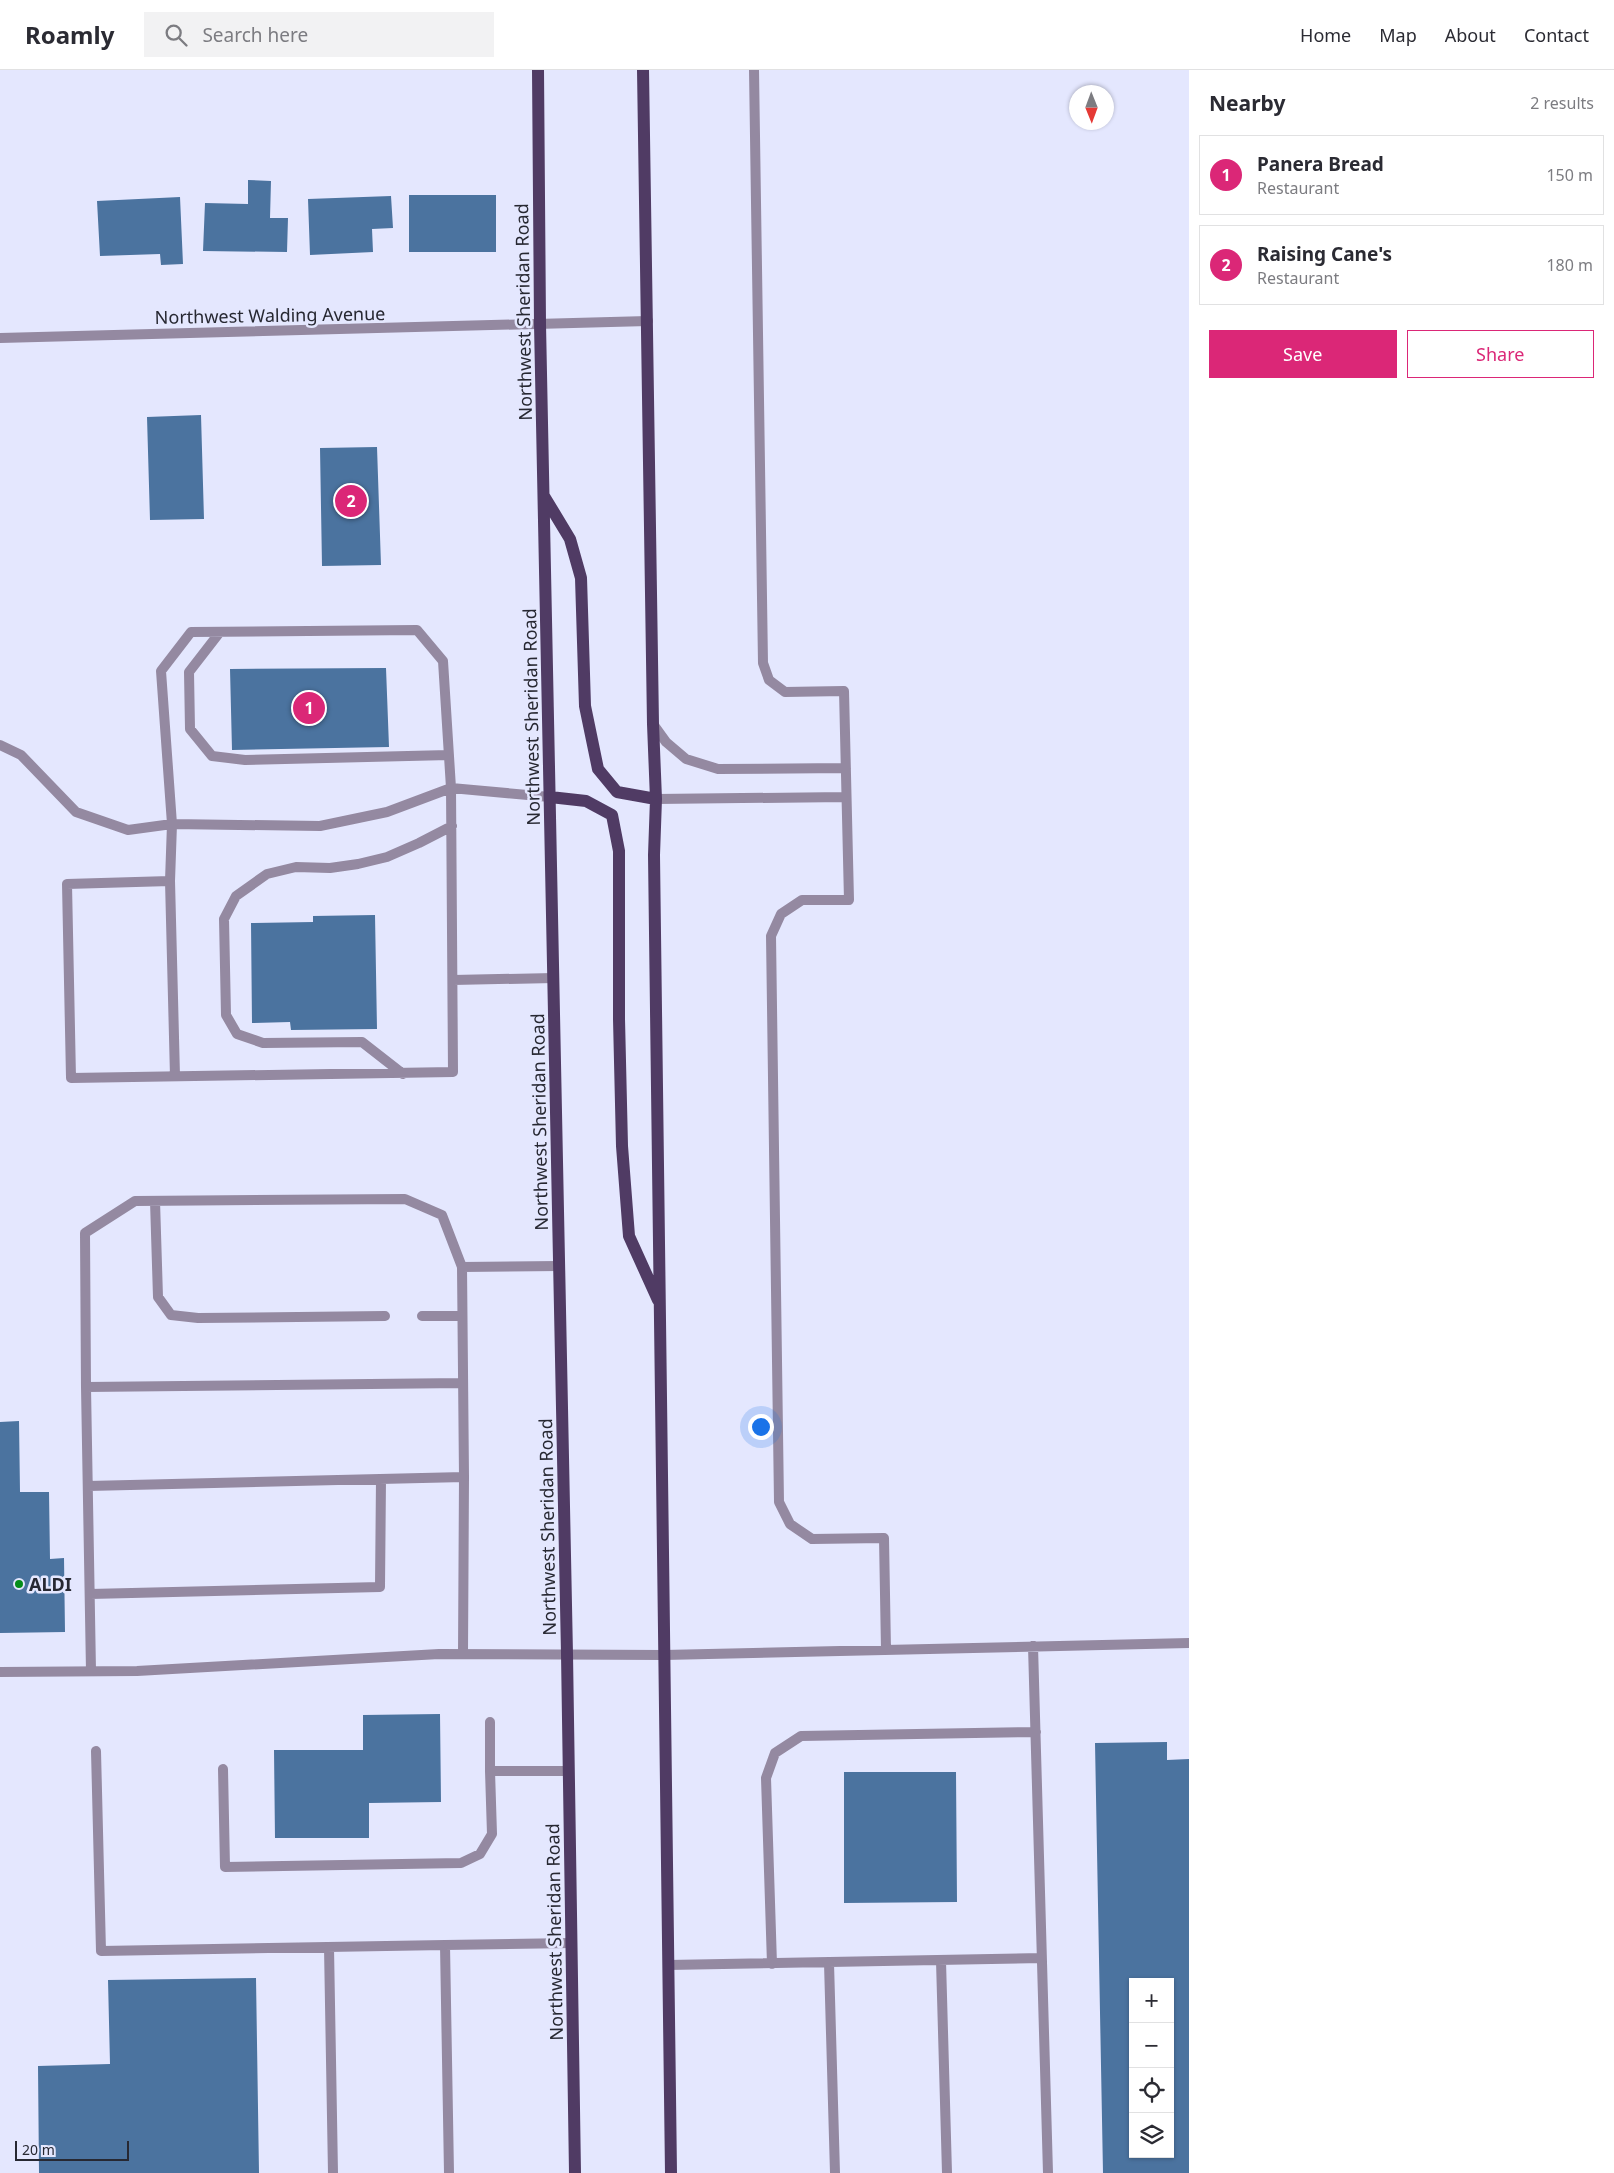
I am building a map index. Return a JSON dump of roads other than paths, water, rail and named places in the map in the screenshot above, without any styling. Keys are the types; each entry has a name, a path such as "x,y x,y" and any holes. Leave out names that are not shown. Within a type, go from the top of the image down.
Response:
{"main road":[{"name":"Northwest Sheridan Road","path":"538,70 540,324 560,1266 575,2173"},
{"path":"643,70 653,724 656,799 654,855 671,2173"},
{"path":"544,496 570,539 581,578 585,706 598,769 617,792 656,799"},
{"path":"550,797 586,801 612,815 619,851 619,1019 622,1146 630,1236 660,1305"}],"street":[{"path":"754,70 763,663 769,680 784,692 844,691 849,900 802,900 780,914 771,936 779,1502 790,1524 812,1539 884,1538 886,1650"},
{"name":"Northwest Walding Avenue","path":"0,338 648,321"},
{"path":"170,880 67,884 71,1078 453,1072 452,826 443,661 417,630 191,632 160,671 172,824 170,880 175,1076"},
{"path":"220,632 189,672 190,728 212,756 245,760 449,755"},
{"path":"653,724 666,742 686,759 718,769 846,768"},
{"path":"0,745 22,755 76,812 128,830 172,824 320,826 386,812 451,788 550,797"},
{"path":"656,799 846,797"},
{"path":"403,1074 362,1042 263,1042 237,1034 226,1015 224,919 236,896 268,874 296,867 330,868 365,862 387,856 420,843 452,826"},
{"path":"453,980 554,978"},
{"path":"91,1671 85,1233 135,1202 155,1201 405,1199 442,1215 462,1267 463,1654"},
{"path":"155,1201 158,1297 171,1314 198,1318 385,1316"},
{"path":"462,1267 560,1266"},
{"path":"422,1316 462,1316"},
{"path":"86,1387 463,1383"},
{"path":"88,1486 464,1477"},
{"path":"90,1594 380,1587 381,1479"},
{"path":"0,1672 137,1671 463,1654 664,1655 1189,1643"},
{"path":"1033,1646 1048,2173"},
{"path":"222,1768 225,1867 461,1863 480,1854 492,1834 490,1722"},
{"path":"772,1964 766,1778 775,1753 801,1736 1036,1732"},
{"path":"96,1751 101,1951 572,1943"},
{"path":"490,1771 569,1771"},
{"path":"446,1945 450,2173"},
{"path":"329,1947 333,2173"},
{"path":"668,1966 1042,1958"},
{"path":"941,1961 947,2173"},
{"path":"829,1963 835,2173"}],"place":[{"name":"Raising Cane's","path":"351,501"},
{"name":"Panera Bread","path":"309,708"},
{"name":"ALDI","path":"19,1584"}]}
